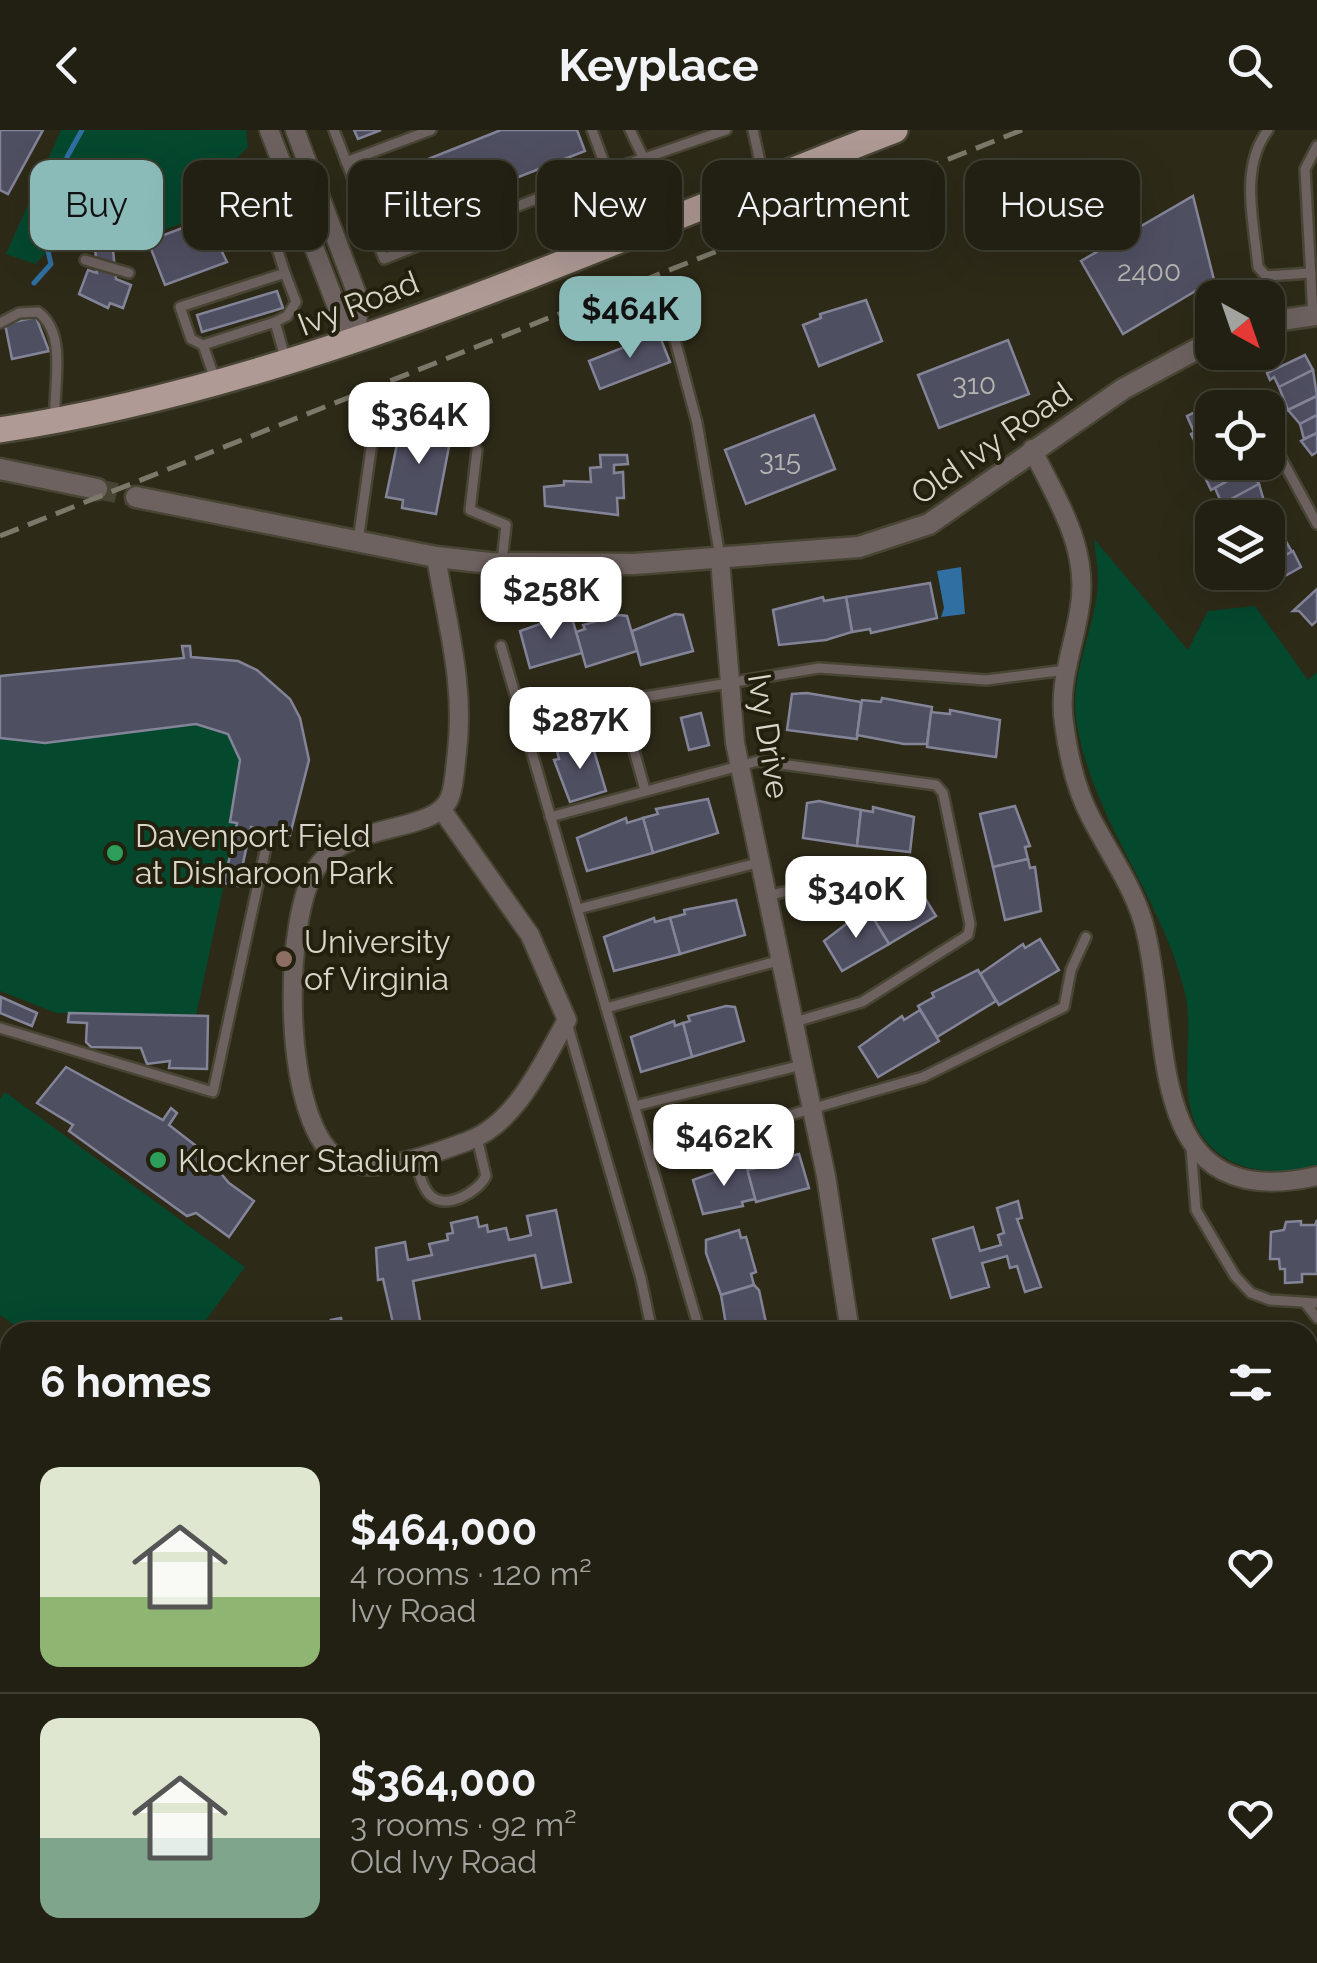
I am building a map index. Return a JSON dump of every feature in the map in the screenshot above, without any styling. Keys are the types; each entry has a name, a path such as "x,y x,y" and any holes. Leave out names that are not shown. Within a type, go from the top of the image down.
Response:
{"main road":[{"name":"Ivy Road","path":"816,160 895,130"},
{"name":"Ivy Road","path":"0,428 56,421 217,385 287,364 586,250"}],"street":[{"path":"269,130 280,160"},
{"path":"295,130 307,160"},
{"path":"328,213 358,297 357,338"},
{"path":"313,250 340,315 357,338"},
{"path":"1285,319 1315,315"},
{"name":"Old Ivy Road","path":"136,498 436,557 502,563 720,560 814,554 898,537 950,512 1032,449 1123,389 1195,351"},
{"path":"1032,449 1070,526 1082,562 1079,613 1066,670 1064,722 1078,784 1144,922 1168,1093 1178,1123 1191,1144 1213,1165 1238,1176 1288,1182 1317,1176"},
{"path":"0,469 97,489"},
{"path":"436,557 461,690 452,794 442,810 421,822 351,838 335,848 310,876 295,936 292,1007 316,1138 327,1152 354,1165 414,1156 477,1138 506,1116 566,1020 530,935 442,810"},
{"name":"Ivy Drive","path":"720,560 728,680 740,764 826,1176 848,1322"}],"lane":[{"path":"334,130 384,259 537,199"},
{"path":"346,162 431,130"},
{"path":"592,130 603,160"},
{"path":"630,130 644,159"},
{"path":"641,160 726,130"},
{"path":"753,130 760,160"},
{"path":"1268,130 1250,171 1258,266 1266,276 1311,273"},
{"path":"1315,315 1306,168 1317,146"},
{"path":"278,250 296,302 287,316 203,345 190,339 180,307 285,273"},
{"path":"85,260 129,273"},
{"path":"0,323 19,313 38,312 46,317 57,345 56,421"},
{"path":"275,322 287,364"},
{"path":"670,325 698,423 720,560"},
{"path":"203,345 217,385"},
{"path":"358,542 374,434"},
{"path":"476,450 470,510 506,524 502,563"},
{"path":"1285,468 1317,524"},
{"path":"1304,505 1317,501"},
{"path":"501,646 697,1322"},
{"path":"645,790 625,718 632,698 819,668 986,680 1066,670"},
{"path":"550,817 758,761 877,774 936,785 943,793 970,924 968,935 862,1002 794,1022"},
{"path":"0,1028 212,1092 269,833"},
{"path":"578,909 761,862"},
{"path":"768,896 857,874"},
{"path":"650,1154 923,1078 1064,1007 1071,970 1086,937"},
{"path":"606,1008 781,960"},
{"path":"566,1020 650,1322"},
{"path":"635,1106 802,1064"},
{"path":"414,1156 432,1197 440,1201 467,1196 486,1176 477,1138"},
{"path":"1191,1144 1196,1210 1235,1276 1251,1293 1270,1300 1312,1304 1317,1318"}],"green space":[{"path":"61,130 246,130 248,147 235,160 183,160 183,223 163,230 163,160 48,160"},
{"path":"30,200 30,250 49,250 35,264 6,254"},
{"path":"1094,539 1188,650 1208,611 1255,606 1308,680 1317,672 1317,1167 1272,1171 1242,1166 1216,1151 1195,1123 1188,1087 1185,993 1160,923 1096,790 1076,719 1076,685 1098,584"},
{"name":"Davenport Field at Disharoon Park","path":"196,724 228,734 240,760 230,821 237,823 196,1016 56,1013 0,991 0,738"},
{"name":"Klockner Stadium","path":"5,1092 245,1267 204,1322 10,1322 0,1315 0,1099"}],"water":[{"path":"961,567 965,614 941,617 944,608 937,571"}],"building":[{"path":"0,130 43,130 8,194 0,190"},
{"path":"354,130 381,130 358,139"},
{"path":"501,130 577,130 585,151 562,160 537,160 537,170 517,178 517,160 426,160"},
{"path":"1193,196 1214,280 1195,280 1195,291 1123,334 1081,261 1100,250 1140,250 1140,227"},
{"path":"183,228 183,250 221,250 227,262 165,285 151,250 163,250 163,235"},
{"path":"95,250 113,250 116,279 131,285 123,308 110,303 108,308 79,294 88,270 97,273"},
{"path":"277,291 283,308 202,332 197,315"},
{"path":"866,300 882,341 819,366 803,325 821,318 820,314"},
{"path":"36,317 49,351 12,359 5,324"},
{"path":"656,327 670,362 600,389 589,361 650,337 648,331"},
{"path":"1008,340 1029,394 939,428 918,375"},
{"path":"1305,355 1313,370 1279,387 1267,373 1285,370 1285,364"},
{"path":"1313,370 1317,396 1288,410 1285,390 1279,387"},
{"path":"1317,396 1317,415 1300,424 1288,410"},
{"path":"1195,412 1194,432 1187,416"},
{"path":"814,415 835,469 746,504 725,450"},
{"path":"1317,415 1317,433 1304,439 1300,424"},
{"path":"402,420 436,424 434,434 451,436 436,514 402,508 403,500 386,497"},
{"path":"1317,433 1317,452 1312,455 1301,441"},
{"path":"600,455 627,455 628,464 614,465 614,473 623,472 624,498 617,498 618,515 545,506 544,487 564,485 564,481 591,482 590,468 601,467"},
{"path":"1206,480 1229,480 1211,490"},
{"path":"1229,480 1256,480 1259,484 1229,500 1220,500 1215,488"},
{"path":"1259,484 1264,500 1229,500"},
{"path":"1293,551 1301,567 1285,576 1285,555"},
{"path":"930,583 937,618 871,633 870,629 852,632 846,597"},
{"path":"1317,589 1317,621 1312,625 1299,611 1293,611"},
{"path":"823,597 824,601 846,597 852,632 826,640 779,645 773,610"},
{"path":"675,614 683,615 693,651 641,665 632,631"},
{"path":"563,616 564,620 572,618 582,653 530,668 520,631"},
{"path":"627,616 637,651 586,667 576,632 585,629 583,625"},
{"name":"Davenport Field at Disharoon Park","path":"182,646 190,646 191,657 238,661 257,670 290,699 300,718 309,760 290,835 251,827 238,886 224,883 237,823 230,822 240,760 228,734 196,724 45,743 0,738 0,676 184,658"},
{"path":"577,689 591,741 557,751 554,743 550,744 540,708 544,706 542,699"},
{"path":"792,694 861,702 857,739 787,730"},
{"path":"882,698 932,707 927,744 857,735 862,700 881,702"},
{"path":"950,710 1000,720 996,757 927,747 931,712 950,714"},
{"path":"701,713 709,745 689,750 681,718"},
{"path":"591,741 606,791 570,802 554,760 559,759 557,751"},
{"path":"708,799 718,833 653,853 643,818 658,814 656,809"},
{"path":"819,801 861,810 857,846 803,838 807,803"},
{"path":"1015,806 1030,846 1025,847 1028,859 993,867 980,814"},
{"path":"873,807 914,817 910,852 857,846 861,810 873,812"},
{"path":"626,818 627,823 643,818 653,853 587,871 577,838"},
{"path":"1028,859 1030,868 1035,867 1041,911 1005,920 993,867"},
{"path":"917,885 936,916 889,944 870,913 906,886 908,890"},
{"path":"736,900 745,935 680,954 670,918 685,914 684,910"},
{"path":"870,913 889,944 842,971 824,941 858,915 860,919"},
{"path":"654,918 655,922 670,918 680,954 614,971 604,937"},
{"path":"1040,939 1059,970 999,1005 980,974 1023,944 1025,948"},
{"path":"978,970 996,1001 937,1037 918,1006 934,997 932,993"},
{"path":"1,997 37,1013 32,1026 0,1013"},
{"path":"735,1007 744,1041 692,1057 683,1023 690,1021 688,1016"},
{"path":"920,1010 939,1041 878,1077 859,1047 902,1016 904,1020"},
{"path":"69,1013 208,1016 207,1069 169,1068 170,1061 147,1064 141,1048 91,1047 86,1042 87,1023 68,1022"},
{"path":"674,1021 675,1026 683,1023 692,1057 641,1072 631,1037"},
{"name":"Klockner Stadium","path":"66,1067 163,1120 171,1108 177,1113 169,1125 200,1149 229,1183 254,1201 229,1237 196,1213 187,1216 69,1131 73,1125 37,1103"},
{"path":"799,1154 809,1188 756,1202 747,1170 756,1168 754,1163"},
{"path":"737,1164 738,1168 746,1165 755,1199 742,1202 743,1206 703,1214 693,1180"},
{"path":"1018,1201 1022,1218 1017,1219 1041,1287 1025,1292 1017,1266 1010,1268 1007,1256 982,1263 989,1287 951,1298 933,1239 973,1227 980,1251 1001,1245 998,1235 1004,1233 997,1208"},
{"path":"556,1210 571,1282 542,1288 535,1255 413,1281 420,1322 393,1322 383,1279 378,1280 376,1248 405,1242 408,1260 432,1255 429,1244 448,1240 447,1234 453,1233 451,1223 477,1217 479,1227 487,1225 488,1232 506,1228 509,1240 519,1238 531,1235 527,1216"},
{"path":"1317,1220 1317,1274 1302,1274 1302,1282 1285,1283 1285,1269 1280,1269 1279,1259 1270,1259 1271,1232 1284,1230 1286,1222 1315,1225"},
{"path":"739,1230 741,1238 746,1237 756,1272 751,1274 754,1285 721,1295 706,1253 706,1240"},
{"path":"754,1285 759,1290 766,1322 726,1322 721,1295"}],"waterway":[{"path":"34,283 51,264 44,234 50,199 66,176 67,157 82,130"}],"tunnel":[{"path":"97,489 136,497"}],"railway":[{"path":"0,536 1022,130"}],"place":[{"name":"Davenport Field at Disharoon Park","path":"115,853"},
{"name":"University of Virginia","path":"284,959"},
{"name":"Klockner Stadium","path":"158,1160"}]}
